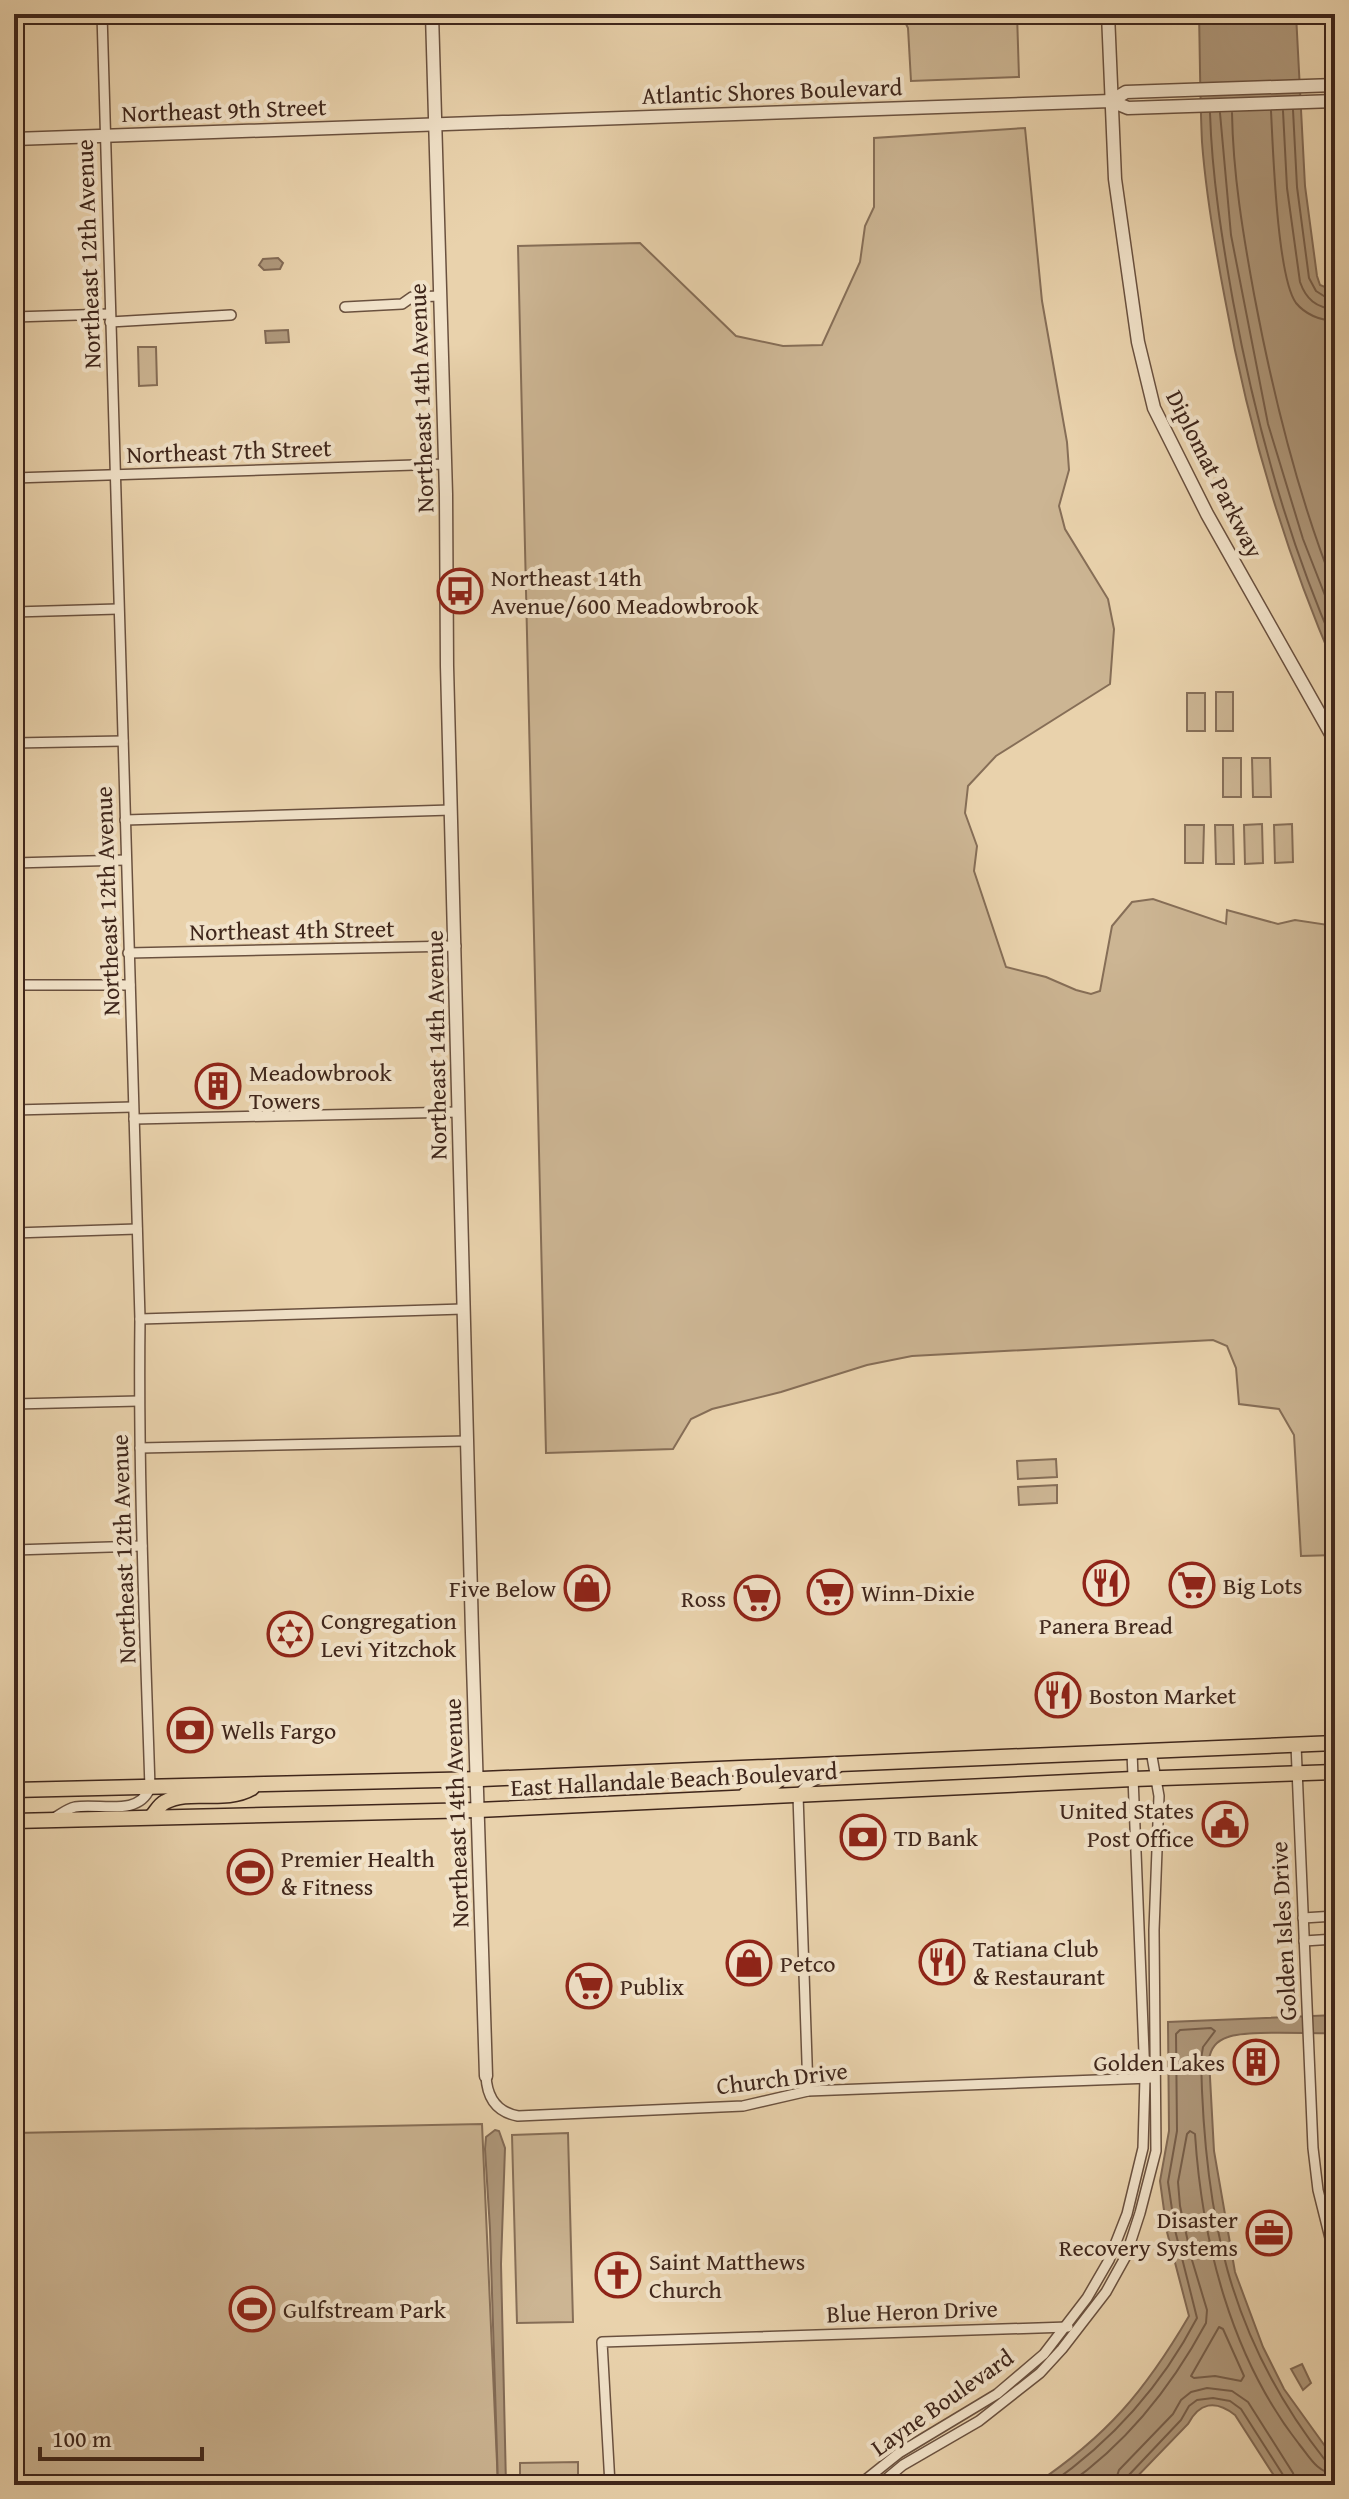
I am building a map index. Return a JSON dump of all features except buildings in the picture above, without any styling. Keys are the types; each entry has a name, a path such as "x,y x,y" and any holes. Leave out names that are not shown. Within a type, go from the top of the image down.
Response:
{"main road":[{"name":"East Hallandale Beach Boulevard","path":"14,1790 477,1780 1335,1743"},
{"path":"734,1799 773,1784 796,1767"},
{"name":"East Hallandale Beach Boulevard","path":"14,1821 478,1810 1335,1772"},
{"path":"152,1816 170,1800 235,1796 255,1785"}],"street":[{"name":"Northeast 12th Avenue","path":"102,14 140,1319 142,1546 150,1788"},
{"name":"Northeast 14th Avenue","path":"432,14 463,1309 486,2076"},
{"name":"Diplomat Parkway","path":"1108,14 1115,179 1122,239 1138,342 1154,408 1207,514 1335,741"},
{"name":"Atlantic Shores Boulevard","path":"1111,101 1126,92 1335,85"},
{"name":"Atlantic Shores Boulevard","path":"435,125 1111,101 1128,108 1335,101"},
{"name":"Northeast 9th Street","path":"14,139 435,125"},
{"path":"345,307 402,304 412,297 440,296"},
{"path":"14,317 231,315"},
{"name":"Northeast 7th Street","path":"14,478 445,464"},
{"path":"14,612 118,609"},
{"path":"14,743 123,741"},
{"path":"125,820 451,810"},
{"path":"14,863 126,860"},
{"name":"Northeast 4th Street","path":"128,953 456,946"},
{"path":"14,985 130,985"},
{"path":"14,1110 133,1107"},
{"path":"134,1119 459,1112"},
{"path":"14,1233 137,1229"},
{"path":"140,1319 463,1309"},
{"path":"14,1404 139,1401"},
{"path":"140,1448 467,1441"},
{"path":"14,1550 142,1546"},
{"name":"Golden Isles Drive","path":"1296,1745 1314,2168 1335,2258"},
{"name":"Layne Boulevard","path":"859,2485 899,2453 997,2394 1044,2354 1109,2260 1137,2177 1150,2078 1159,1796 1151,1751"},
{"name":"Layne Boulevard","path":"879,2485 903,2465 979,2421 1040,2373 1106,2292 1126,2256 1156,2151 1132,1752"},
{"path":"808,2091 798,1795 819,1777 848,1764"},
{"path":"48,1820 78,1807 134,1805 144,1800 150,1788"},
{"path":"1303,1918 1335,1916"},
{"path":"1304,1941 1335,1939"},
{"name":"Church Drive","path":"486,2076 486,2087 495,2105 501,2111 518,2116 743,2106 808,2091 1150,2078"},
{"path":"1137,2177 1147,2181"},
{"name":"Blue Heron Drive","path":"610,2485 602,2342 1080,2327"}],"shaded area":[{"path":"753,14 1017,14 1019,77 911,81 908,28 902,16"},
{"path":"1025,128 1042,301 1067,442 1069,470 1059,506 1065,529 1108,599 1114,629 1110,684 996,756 968,786 965,813 977,846 974,871 1006,967 1046,977 1091,994 1100,991 1112,926 1132,902 1153,899 1226,924 1227,910 1278,924 1295,920 1335,926 1335,1555 1301,1556 1294,1435 1279,1409 1239,1404 1236,1368 1227,1346 1213,1340 912,1356 867,1365 781,1392 712,1409 691,1419 673,1449 546,1453 518,246 640,243 736,336 783,346 822,345 860,262 865,226 874,207 874,138"},
{"path":"138,347 156,347 157,385 139,386"},
{"path":"1216,692 1233,692 1233,731 1216,731"},
{"path":"1187,693 1205,693 1205,731 1187,731"},
{"path":"1223,758 1241,758 1241,797 1223,797"},
{"path":"1252,758 1270,758 1271,797 1253,797"},
{"path":"1262,824 1263,863 1245,864 1244,825"},
{"path":"1292,824 1293,862 1275,863 1274,825"},
{"path":"1185,825 1204,825 1203,863 1185,863"},
{"path":"1215,825 1233,825 1234,864 1216,864"},
{"path":"1056,1459 1057,1477 1018,1479 1017,1461"},
{"path":"1057,1485 1057,1503 1019,1505 1018,1487"},
{"name":"Gulfstream Park","path":"482,2124 498,2485 14,2485 14,2133"},
{"path":"568,2133 573,2322 517,2323 512,2135"},
{"path":"578,2462 578,2485 520,2485 520,2463"}],"water":[{"path":"1199,14 1296,14 1305,186 1317,276 1320,285 1335,291 1335,667 1283,532 1256,440 1234,347 1208,201 1202,142"},
{"path":"278,258 283,263 280,269 264,270 259,265 263,259"},
{"path":"288,330 289,342 266,343 265,331"},
{"path":"1335,2015 1335,2033 1237,2035 1217,2043 1209,2059 1214,2151 1235,2272 1263,2347 1284,2389 1335,2460 1335,2485 1280,2485 1235,2415 1214,2405 1197,2411 1129,2485 1034,2485 1104,2430 1140,2390 1189,2316 1167,2232 1160,2181 1169,2131 1168,2022"},
{"path":"495,2130 499,2131 505,2148 501,2264 506,2485 498,2485 485,2149 486,2137"},
{"path":"1302,2364 1311,2383 1303,2390 1291,2369"}],"place":[{"name":"Northeast 14th Avenue/600 Meadowbrook","path":"460,591"},
{"name":"Meadowbrook Towers","path":"218,1086"},
{"name":"Panera Bread","path":"1106,1583"},
{"name":"Big Lots","path":"1192,1585"},
{"name":"Five Below","path":"587,1588"},
{"name":"Winn-Dixie","path":"830,1592"},
{"name":"Ross","path":"757,1598"},
{"name":"Congregation Levi Yitzchok","path":"290,1634"},
{"name":"Boston Market","path":"1058,1695"},
{"name":"Wells Fargo","path":"190,1730"},
{"name":"United States Post Office","path":"1225,1824"},
{"name":"TD Bank","path":"863,1837"},
{"name":"Premier Health & Fitness","path":"250,1872"},
{"name":"Tatiana Club & Restaurant","path":"942,1962"},
{"name":"Petco","path":"749,1963"},
{"name":"Publix","path":"589,1986"},
{"name":"Golden Lakes","path":"1256,2062"},
{"name":"Disaster Recovery Systems","path":"1269,2233"},
{"name":"Saint Matthews Church","path":"618,2275"},
{"name":"Gulfstream Park","path":"252,2309"}]}
